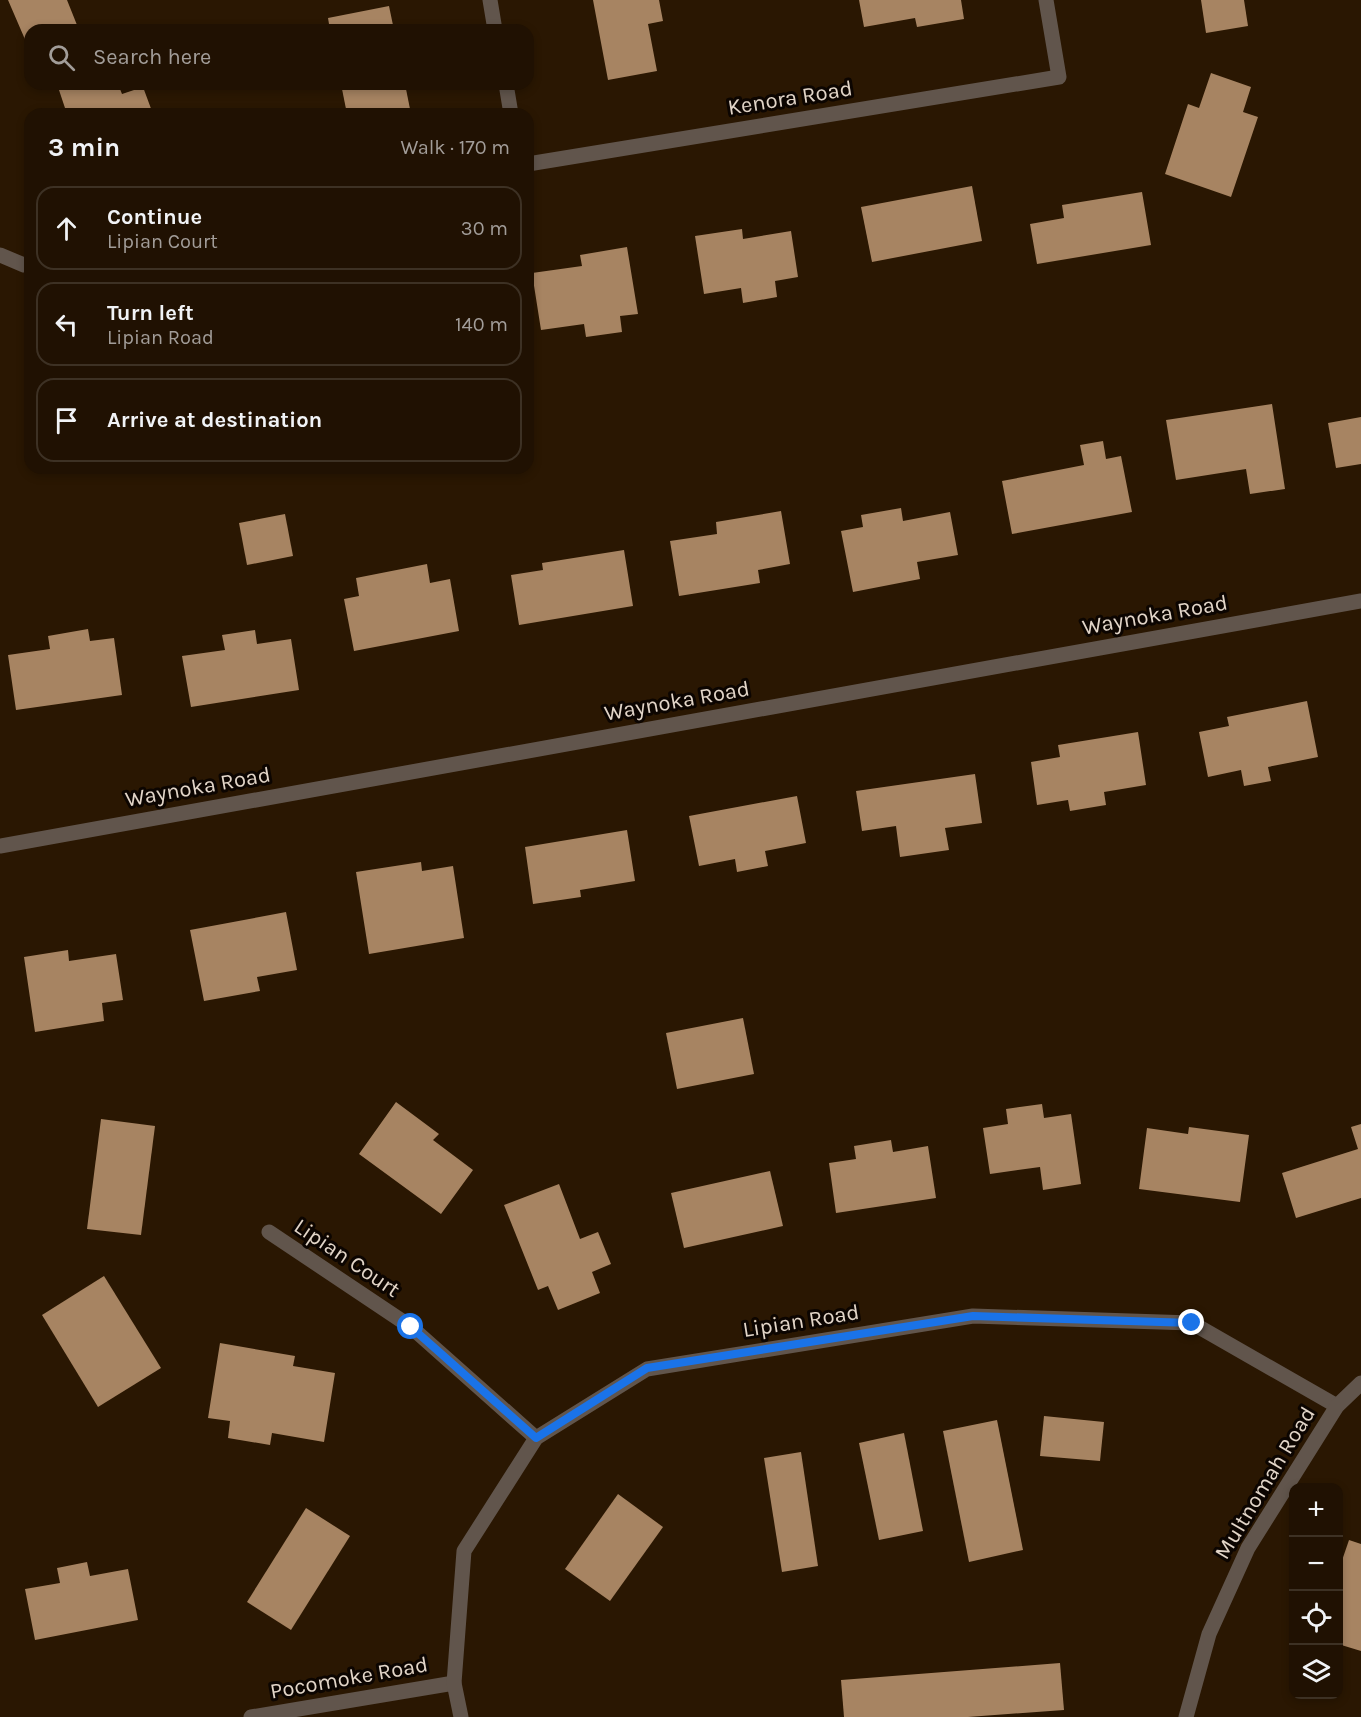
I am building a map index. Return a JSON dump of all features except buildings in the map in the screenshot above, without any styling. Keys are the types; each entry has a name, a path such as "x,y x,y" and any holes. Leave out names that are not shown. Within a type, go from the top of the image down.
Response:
{"street":[{"path":"490,0 494,24"},
{"name":"Kenora Road","path":"534,163 1059,77 1046,0"},
{"path":"507,90 510,108"},
{"path":"0,255 24,264"},
{"name":"Waynoka Road","path":"0,846 1361,601"},
{"name":"Lipian Court","path":"269,1232 411,1327 536,1438"},
{"name":"Lipian Road","path":"461,1717 454,1683 464,1551 536,1438 647,1368 973,1316 1192,1323 1337,1406"},
{"name":"Multnomah Road","path":"1186,1717 1209,1634 1248,1548 1337,1406 1361,1383"},
{"name":"Pocomoke Road","path":"251,1717 454,1683"}],"route":[{"path":"411,1327 536,1438 647,1368 973,1316 1192,1323"}]}
